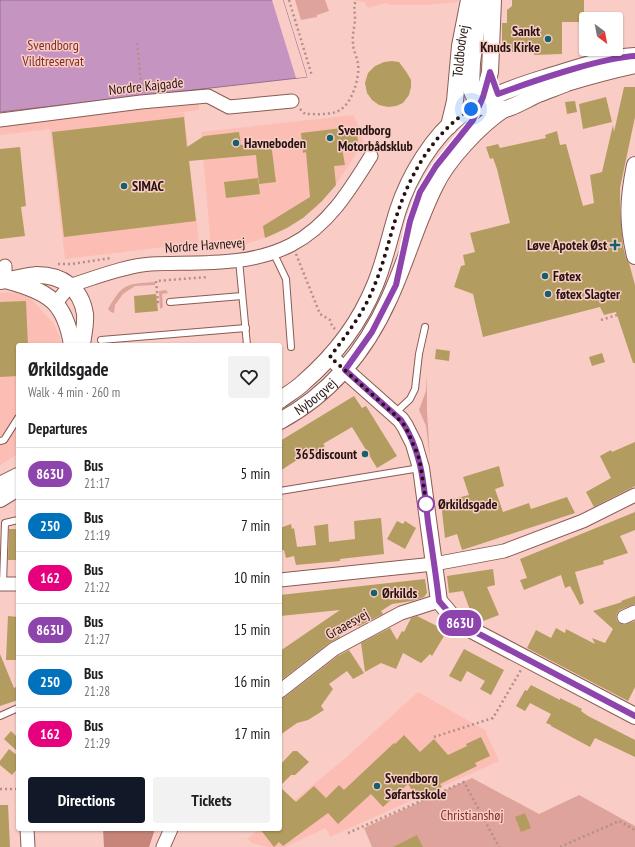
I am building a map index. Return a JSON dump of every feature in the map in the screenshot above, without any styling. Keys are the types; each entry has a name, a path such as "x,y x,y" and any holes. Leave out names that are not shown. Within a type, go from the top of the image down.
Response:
{"street":[{"name":"Toldbodvej","path":"450,126 455,101 460,46 469,0"},
{"name":"Toldbodvej","path":"480,0 471,84 472,91 480,104"},
{"name":"Toldbodvej","path":"480,104 490,72 493,0"},
{"path":"504,110 488,109 480,104 498,94 538,80 617,58 635,56"},
{"name":"Nyborgvej","path":"282,420 311,401 345,370 372,332 396,285 421,218 436,184 472,136 486,122 504,110 537,94 568,83 635,65"},
{"name":"Toldbodvej","path":"490,72 498,94"},
{"name":"Nordre Kajgade","path":"0,120 141,102 208,96 229,107 292,101"},
{"name":"Nyborgvej","path":"282,399 303,384 330,357 353,326 369,299 380,271 398,209 415,172 427,153 450,126 462,115 480,104"},
{"name":"Nyborgvej","path":"396,285 410,221 420,192 436,166 473,120 480,104"},
{"name":"Nordre Havnevej","path":"56,303 71,286 112,272 149,264 207,263 239,260 273,252 291,245 314,230 328,218 339,205 371,156"},
{"path":"635,165 629,197 629,218 635,256"},
{"path":"3,276 44,276 62,279 71,286 81,300 85,314 82,343"},
{"path":"3,276 42,293 56,303 66,320 72,343"},
{"path":"330,357 401,420 409,434 418,455 421,468 439,601 462,625 635,716"},
{"path":"0,484 16,477"},
{"path":"0,499 16,489"},
{"path":"282,580 434,564 504,551 583,521 634,499"},
{"path":"2,584 16,584"},
{"name":"Graaesvej","path":"282,689 334,649 401,613 439,601"},
{"path":"26,831 28,847"},
{"path":"163,847 170,831"}],"lane":[{"path":"273,252 286,279 291,347"},
{"path":"239,260 248,343"},
{"path":"170,302 242,296"},
{"path":"394,414 410,399 415,389 426,327"},
{"path":"101,340 246,328"},
{"path":"0,441 4,440 16,421"},
{"path":"282,491 421,468"},
{"path":"2,584 5,523 16,520"},
{"path":"0,716 16,709"}],"path":[{"path":"290,0 312,76"},
{"path":"292,101 304,114 337,112 347,103 356,86 358,73 358,63 353,43 355,18 354,5 356,0"},
{"path":"137,43 143,95"},
{"path":"52,264 71,264 100,259"},
{"path":"301,263 320,314 330,320"},
{"path":"157,302 156,281 208,277"},
{"path":"601,320 617,315"},
{"path":"434,737 493,718 528,659"},
{"path":"348,834 464,782 499,847"},
{"path":"0,790 16,789"},
{"path":"560,847 619,821 635,830"}],"shaded area":[{"name":"Svendborg Vildtreservat","path":"0,0 283,0 307,77 0,112"},
{"path":"350,0 458,0 458,2 429,5 391,5 386,3 368,8 364,2"},
{"name":"SIMAC","path":"199,89 199,110 148,117 184,113 199,243 65,259 50,129 0,135 0,112"},
{"path":"354,115 364,142 337,183 316,208 287,228 271,236 242,245 211,248 201,132"},
{"path":"24,291 53,323 60,337 61,343 16,343 16,455 0,465 0,293"},
{"name":"Svendborg Søfartsskole","path":"418,692 485,730 499,761 330,837 326,828 285,847 268,847 252,843 247,839 257,831 282,831 282,810 342,761"},
{"path":"103,831 154,831 149,847 104,847"}],"green space":[{"path":"295,0 325,0 329,11 317,15 317,17 301,20"},
{"path":"155,282 155,285 135,286 123,294 115,305 114,313 108,309 113,300 126,286 138,283"},
{"path":"166,290 168,293 162,294 163,307 160,309 159,291"},
{"path":"427,375 427,411 430,459 426,426 419,410 426,391"},
{"name":"Christianshøj","path":"472,778 539,814 579,795 635,826 635,847 372,847 364,828"}],"pier":[{"path":"272,0 283,0 307,77 296,78"}],"building":[{"path":"512,0 584,0 584,12 579,12 579,22 562,22 562,54 534,55 534,52 502,52 502,23 507,23 507,10 512,6"},
{"path":"384,62 399,62 411,80 411,87 409,95 403,103 388,107 379,105 372,100 367,93 365,83 368,73 375,66"},
{"name":"Føtex","path":"624,87 635,87 635,117 620,188 620,210 623,246 635,285 635,363 633,363 616,312 604,315 600,307 483,337 473,294 454,287 461,266 465,265 463,255 475,252 470,233 510,223 497,169 493,158 490,159 486,147 498,144 500,148 546,138 545,135 557,131 560,145 566,144 583,206 594,203 590,175 602,172 613,125 614,132"},
{"path":"606,97 612,122 583,129 579,104"},
{"path":"575,101 577,112 567,114 565,102"},
{"name":"SIMAC","path":"184,117 187,147 204,136 239,132 241,145 271,143 276,182 259,184 256,155 189,161 196,221 64,237 52,132"},
{"path":"350,127 351,133 357,132 358,142 354,143 354,147 342,148 345,165 334,166 336,185 322,201 303,218 287,228 265,238 263,226 310,197 306,152 303,153 301,133"},
{"path":"20,147 26,206 21,207 25,236 0,239 0,149"},
{"path":"258,178 260,194 226,198 224,182"},
{"path":"156,294 158,311 135,313 134,296"},
{"path":"26,301 28,343 16,343 16,376 0,377 0,302"},
{"path":"436,349 450,351 449,361 435,359"},
{"path":"602,353 605,362 592,366 589,357"},
{"path":"354,396 362,408 366,406 397,456 377,468 352,427 323,444 325,446 302,460 300,458 282,470 282,440"},
{"path":"635,442 635,486 594,507 586,492 611,478 600,456 611,450 612,452"},
{"path":"499,466 504,486 495,489 503,512 529,503 531,509 567,497 575,513 462,550 457,534 445,538 441,502 469,495 463,477"},
{"path":"635,512 635,530 620,536 628,553 603,561 604,564 575,572 584,603 580,605 570,586 565,588 561,575 524,590 520,580 527,578 520,559"},
{"path":"381,518 384,554 340,559 340,561 296,565 294,556 286,558 284,550 282,550 282,527 291,524 292,529 294,528 297,547 316,545 314,526 328,524 329,542 355,539 354,521"},
{"path":"397,521 403,524 405,521 416,528 405,549 387,539"},
{"path":"9,529 16,529 16,560 8,560"},
{"path":"493,569 495,585 487,587 499,615 478,623 474,621 463,591 449,593 447,576"},
{"path":"425,579 427,593 424,597 412,601 392,604 381,611 383,614 359,626 334,628 340,637 329,643 282,679 282,650 340,610 282,616 282,595"},
{"path":"635,596 635,604 620,610 616,617 617,621 623,625 635,621 635,687 628,701 527,648 536,630 551,638 556,628 565,633 566,629 595,644 592,638 605,643 613,629 593,611 622,602 621,601"},
{"path":"8,616 16,617 16,660 6,660"},
{"path":"417,616 447,631 432,656 430,654 421,663 403,653 396,669 381,663 365,672 361,643 390,628 397,640 402,631 404,632 411,618"},
{"path":"464,649 504,670 491,695 480,689 485,681 467,671 461,682 449,676"},
{"path":"349,650 364,673 353,679 347,671 329,684 333,689 321,706 324,710 308,720 297,723 282,734 282,698 338,656"},
{"path":"0,654 14,688 16,687 16,701 0,706"},
{"path":"531,685 560,700 560,698 582,709 581,711 588,716 635,740 635,757 595,738 590,747 546,723 551,714 530,703 525,711 516,706 525,690 527,691"},
{"path":"11,731 16,736 16,750 4,739"},
{"path":"404,735 420,752 434,739 448,755 481,737 490,756 475,763 477,766 440,784 442,787 429,793 428,790 420,795 415,795 408,784 383,807 371,794 338,824 328,813 283,846 279,842 274,847 262,831 282,831 282,789 296,802 314,786 326,798 339,785 344,790 394,743 395,744"},
{"path":"9,749 16,754 16,770 12,775 0,765 0,761"},
{"path":"293,751 297,751 309,762 295,775 291,775 282,784 282,763"},
{"path":"0,805 8,805 10,847 0,847"},
{"path":"525,813 531,828 521,832 515,817"},
{"path":"417,835 423,847 393,847"}],"bus line":[{"name":"863U","path":"635,56 605,60 538,80 498,94 490,72 483,97 473,120 443,156 420,192 404,242 396,285 372,332 345,370 401,420 414,444 421,468 439,601 462,625 635,716"}],"place":[{"name":"Sankt Knuds Kirke","path":"548,39"},
{"name":"Svendborg Motorbådsklub","path":"330,138"},
{"name":"Havneboden","path":"236,143"},
{"name":"SIMAC","path":"124,186"},
{"name":"Løve Apotek Øst","path":"615,245"},
{"name":"Føtex","path":"545,276"},
{"name":"føtex Slagter","path":"548,294"},
{"name":"365discount","path":"365,454"},
{"name":"Ørkildsgade","path":"426,504"},
{"name":"Ørkilds","path":"374,593"},
{"name":"Svendborg Søfartsskole","path":"377,786"}],"route":[{"path":"426,504 427,509 418,455 405,426 401,420 330,357 353,326 369,299 382,264 398,209 415,172 438,139 456,119 471,109"}]}
